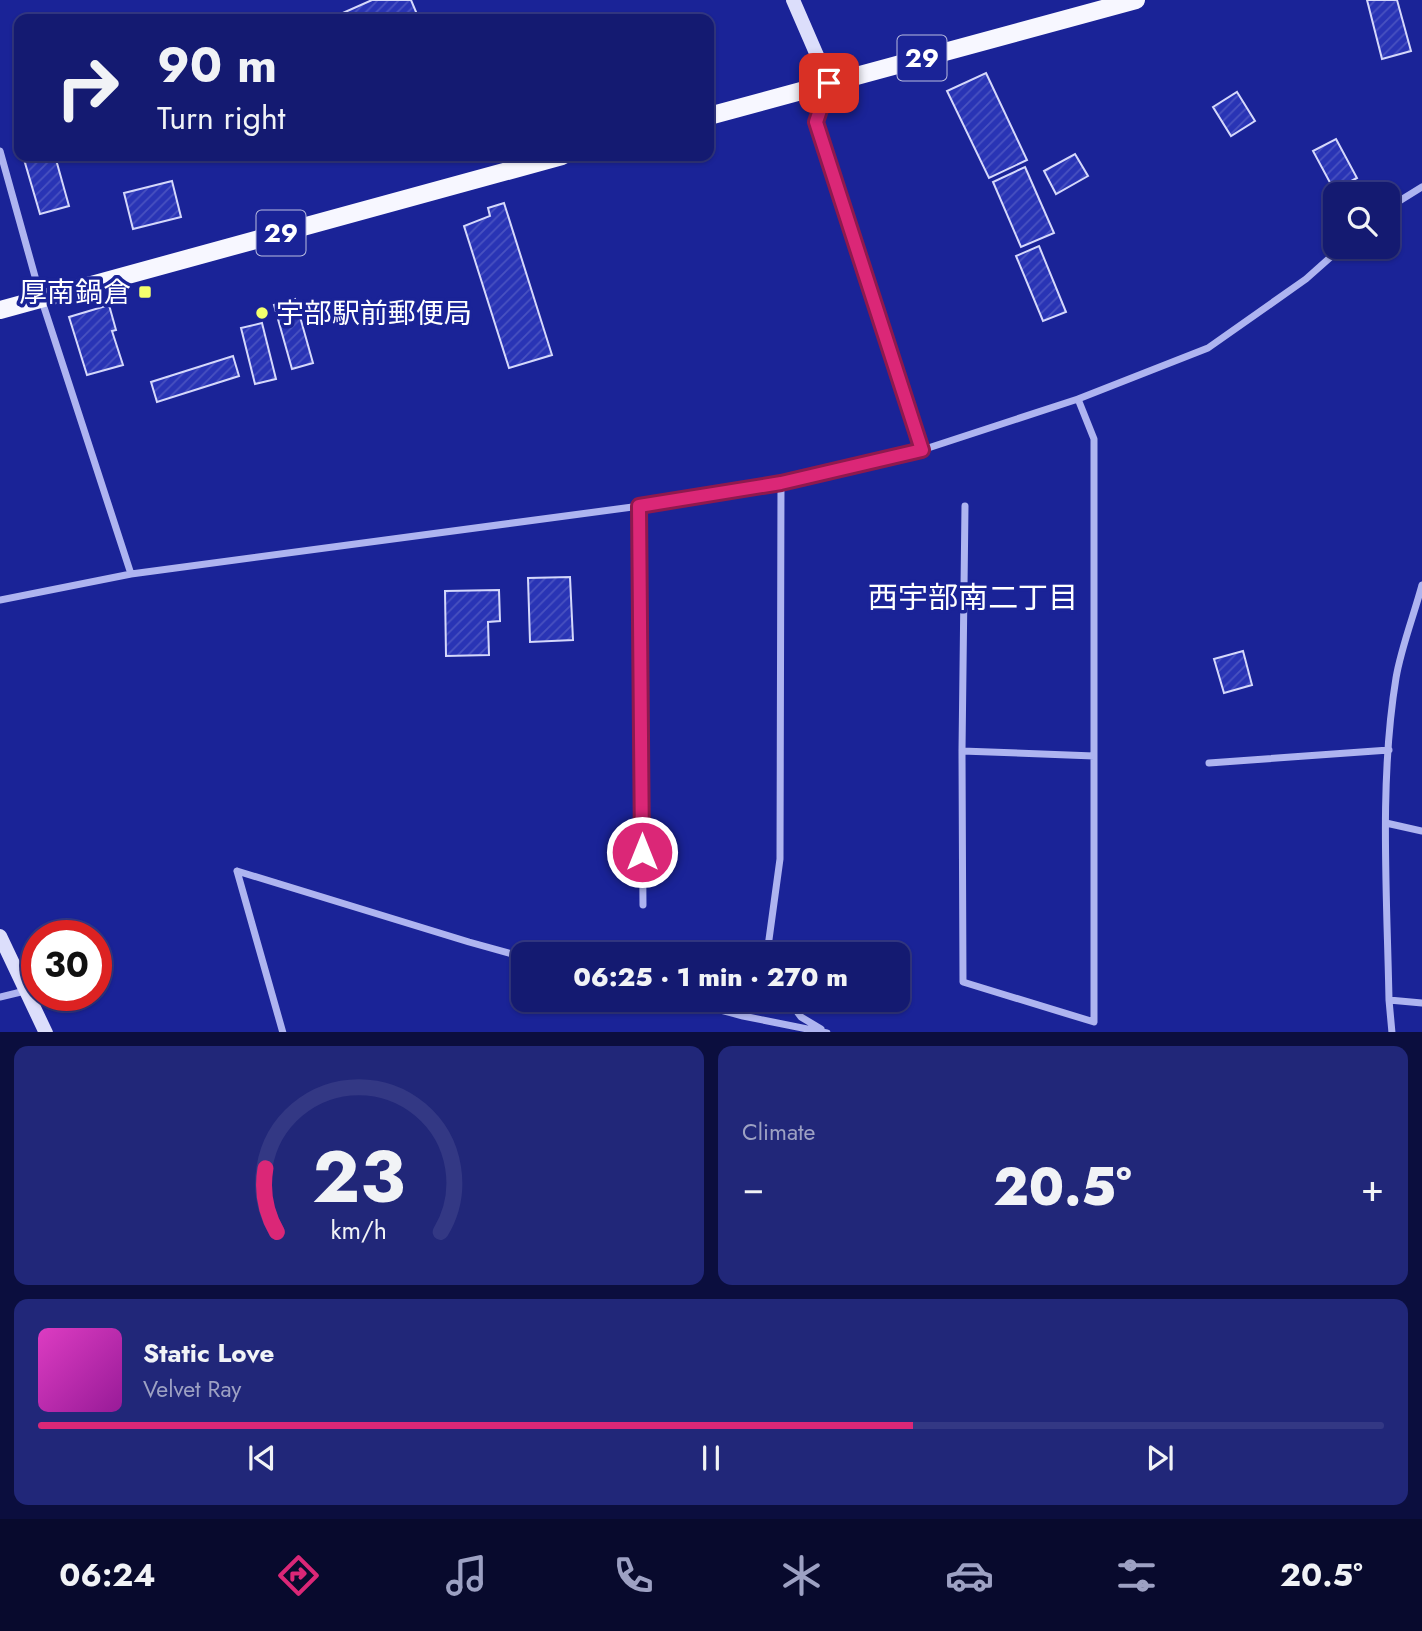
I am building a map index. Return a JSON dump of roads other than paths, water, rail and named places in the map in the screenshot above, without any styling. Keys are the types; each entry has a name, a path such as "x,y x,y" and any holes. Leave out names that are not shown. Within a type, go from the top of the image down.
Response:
{"main road":[{"path":"793,0 829,83"},
{"name":"29","path":"714,115 1136,0"},
{"name":"29","path":"0,310 544,161"},
{"path":"0,936 21,982"},
{"path":"35,1011 46,1032"}],"street":[{"path":"829,83 816,122 922,450"},
{"path":"0,151 41,298 131,574"},
{"path":"1400,201 1422,187"},
{"path":"0,600 131,574 639,506 781,483 922,450 1078,399 1208,348 1306,279 1328,259"},
{"path":"965,506 963,982 1094,1022 1094,439 1078,399"},
{"path":"769,942 780,859 781,483"},
{"path":"639,506 643,905"},
{"path":"1392,1032 1386,823 1389,750 1396,676 1422,585"},
{"path":"1209,763 1389,750"},
{"path":"962,751 1094,757"},
{"path":"1386,823 1422,831"},
{"path":"283,1032 237,872 511,954"},
{"path":"0,997 21,992"},
{"path":"1389,1000 1422,1003"},
{"path":"728,1012 827,1032"},
{"path":"797,1012 801,1017 827,1032"}],"place":[{"name":"厚南鍋倉","path":"145,292"},
{"name":"宇部駅前郵便局","path":"262,313"}],"district":[{"name":"西宇部南二丁目","path":"973,598"}]}
